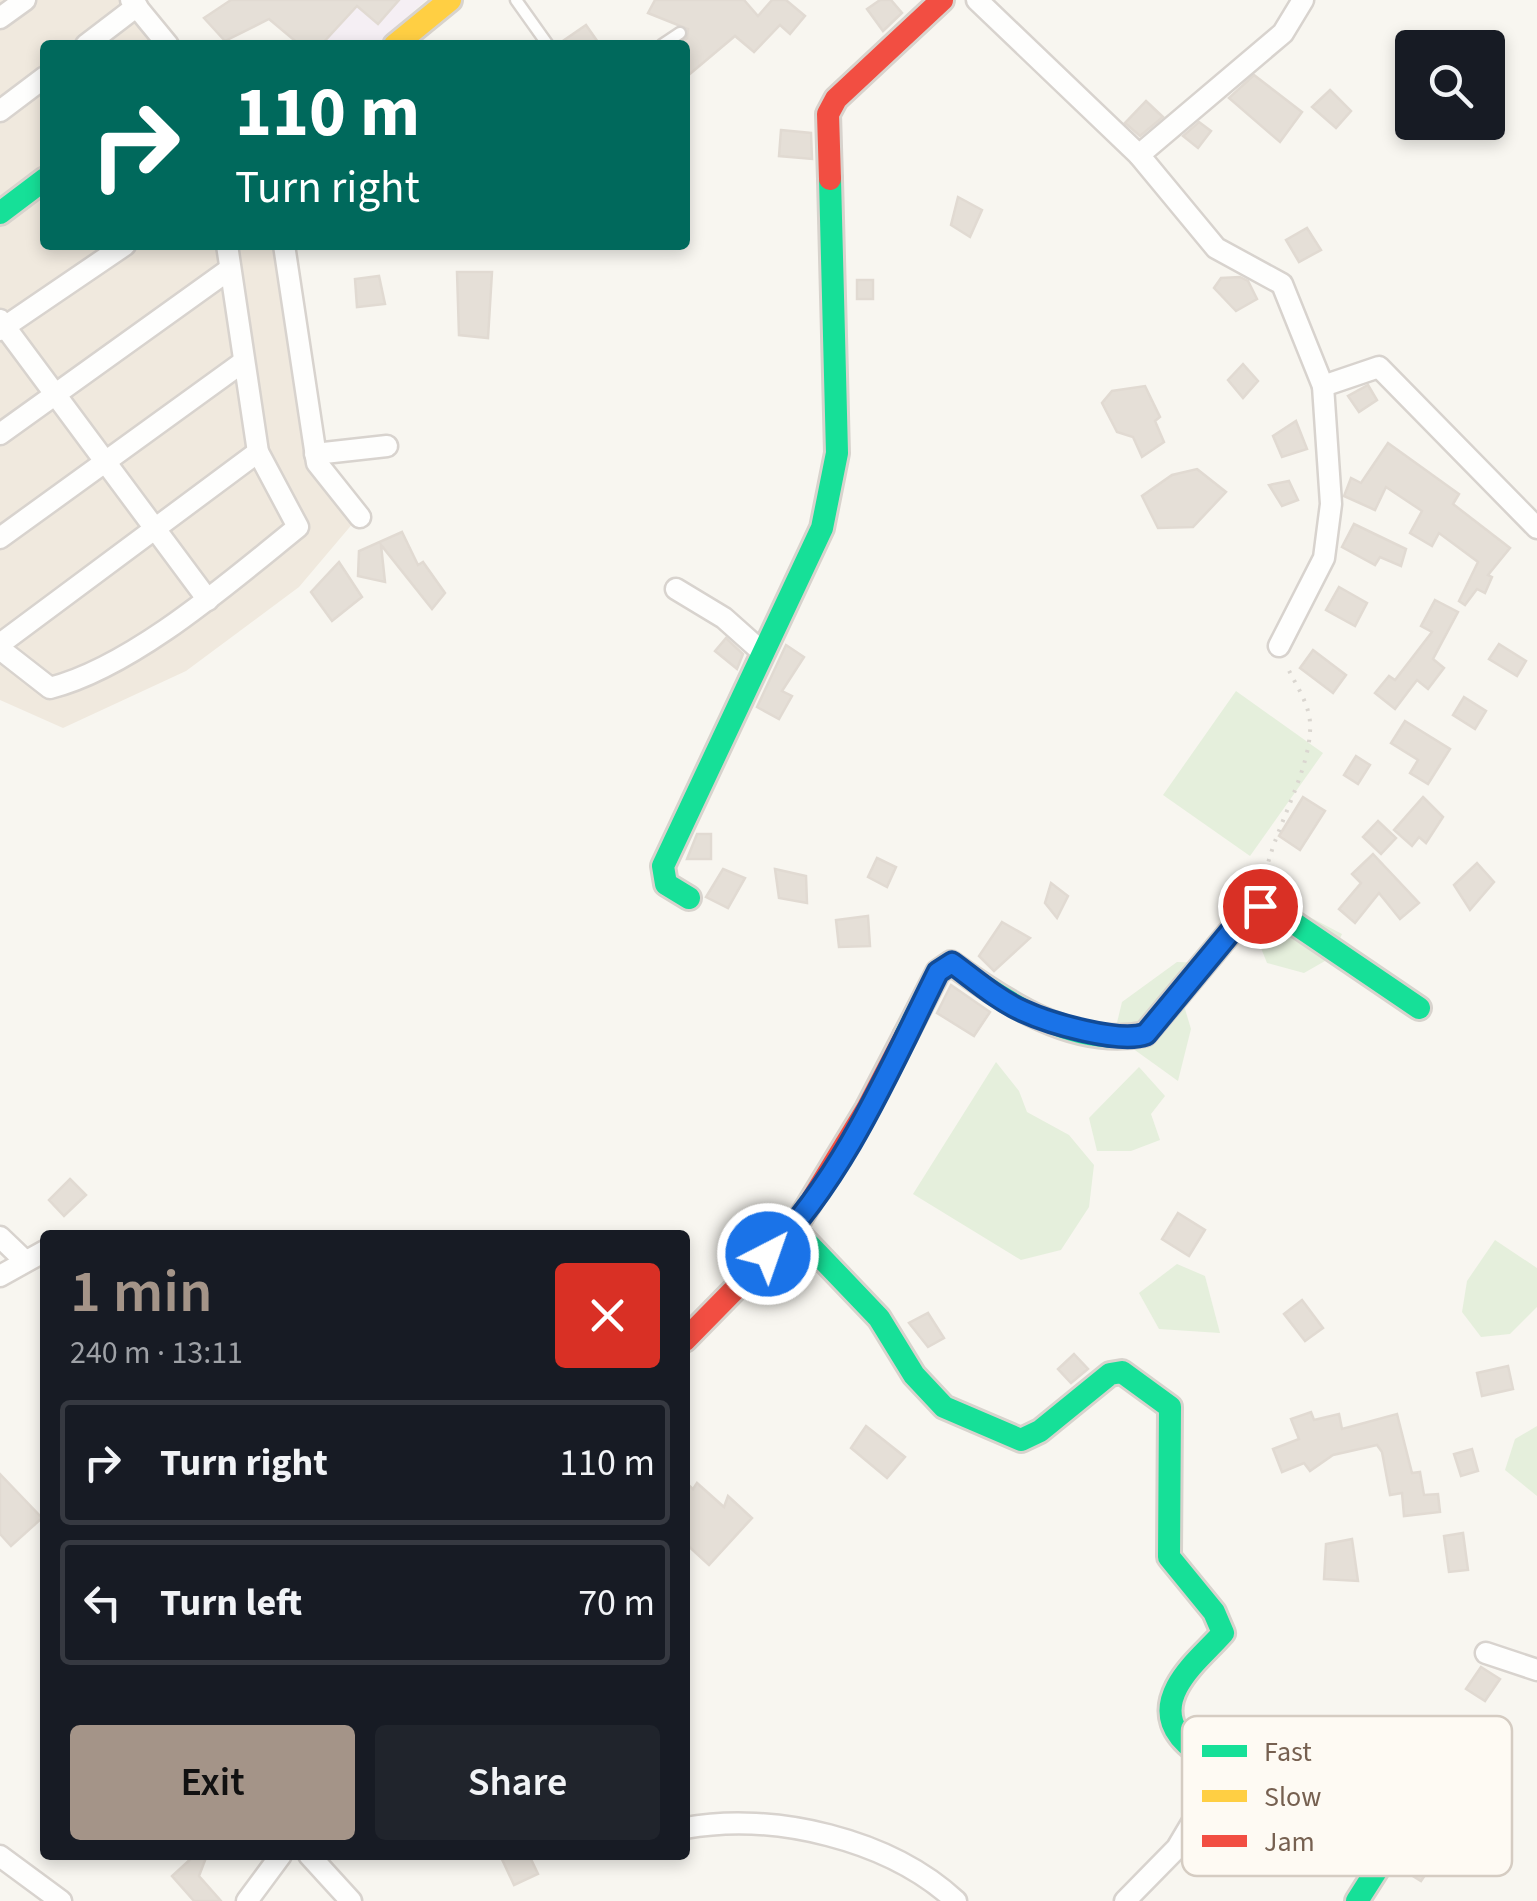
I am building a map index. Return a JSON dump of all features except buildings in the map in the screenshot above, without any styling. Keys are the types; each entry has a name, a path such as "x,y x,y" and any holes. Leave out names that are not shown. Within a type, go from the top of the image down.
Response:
{"street":[{"path":"0,18 25,0"},
{"path":"402,40 450,0"},
{"path":"688,898 666,884 663,866 822,528 837,452 828,114 836,99 942,0"},
{"path":"976,0 1139,155 1216,248 1282,284 1323,386 1332,504 1324,558 1279,646"},
{"path":"1139,155 1283,34 1302,0"},
{"path":"92,40 138,2 165,40"},
{"path":"0,111 40,81"},
{"path":"0,213 40,184"},
{"path":"117,250 2,325 208,600"},
{"path":"228,250 258,452 298,527 208,600 73,682 50,688 0,646 258,452"},
{"path":"285,250 317,463 360,516"},
{"path":"0,434 230,269"},
{"path":"0,538 243,362"},
{"path":"1323,386 1379,367 1537,528"},
{"path":"315,454 387,446"},
{"path":"676,589 724,618 761,651"},
{"path":"690,1335 794,1228 867,1110 938,972 952,963 1024,1012 1094,1032 1137,1037 1146,1034 1237,924 1260,906 1299,927 1419,1008"},
{"path":"794,1228 879,1318 914,1374 944,1407 1021,1440 1040,1431 1110,1374 1122,1372 1170,1407 1169,1557 1180,1576 1220,1614 1223,1633 1174,1684 1170,1697 1182,1742"},
{"path":"0,1237 24,1260"},
{"path":"0,1276 40,1253"},
{"path":"1486,1652 1537,1670"},
{"path":"690,1827 715,1822 808,1832 878,1851 932,1878 956,1901"},
{"path":"1125,1901 1182,1840"},
{"path":"0,1856 62,1901"},
{"path":"247,1901 277,1860"},
{"path":"314,1860 351,1901"},
{"path":"1357,1901 1373,1876"}],"lane":[{"path":"516,0 544,40"},
{"path":"669,40 680,32"}],"path":[{"path":"1260,906 1268,855 1300,768 1310,724 1302,693 1279,646"}],"shaded area":[{"path":"0,0 145,0 177,40 40,40 40,250 277,250 306,463 354,522 299,587 186,671 63,728 0,700"},
{"path":"253,0 426,0 382,40 296,40"}],"green space":[{"path":"1236,691 1323,753 1250,856 1163,795"},
{"path":"1274,905 1304,914 1342,934 1332,957 1304,973 1267,963 1255,933"},
{"path":"1177,962 1208,963 1182,999 1191,1029 1178,1081 1114,1035 1122,1002"},
{"path":"996,1062 1019,1091 1027,1112 1069,1135 1094,1165 1089,1207 1061,1250 1021,1260 913,1194"},
{"path":"1139,1067 1165,1096 1151,1114 1160,1140 1131,1151 1097,1151 1089,1118"},
{"path":"1495,1240 1537,1268 1537,1307 1510,1334 1481,1337 1462,1312 1467,1281"},
{"path":"1177,1264 1205,1276 1220,1333 1159,1329 1139,1293"},
{"path":"1537,1426 1537,1496 1505,1470 1515,1439"}],"traffic: fast":[{"path":"689,898 666,884 663,866 822,528 837,453 830,179"},
{"path":"0,213 40,183"},
{"path":"905,1036 938,972 951,963 994,993 1042,1019 1092,1035 1145,1034 1237,924 1260,906 1282,915 1419,1008"},
{"path":"794,1229 879,1318 914,1375 944,1407 1021,1440 1040,1431 1110,1374 1122,1372 1170,1407 1169,1557 1214,1612 1223,1633 1177,1687 1170,1710 1182,1738"},
{"path":"1357,1901 1373,1876"}],"traffic: slow":[{"path":"401,40 450,0"}],"traffic: jam":[{"path":"830,179 828,114 836,99 942,0"},
{"path":"690,1335 794,1229 867,1109 905,1036"}],"route":[{"path":"768,1254 794,1228 830,1173 938,972 952,963 1024,1012 1094,1032 1137,1037 1146,1034 1237,924 1260,906"}]}
